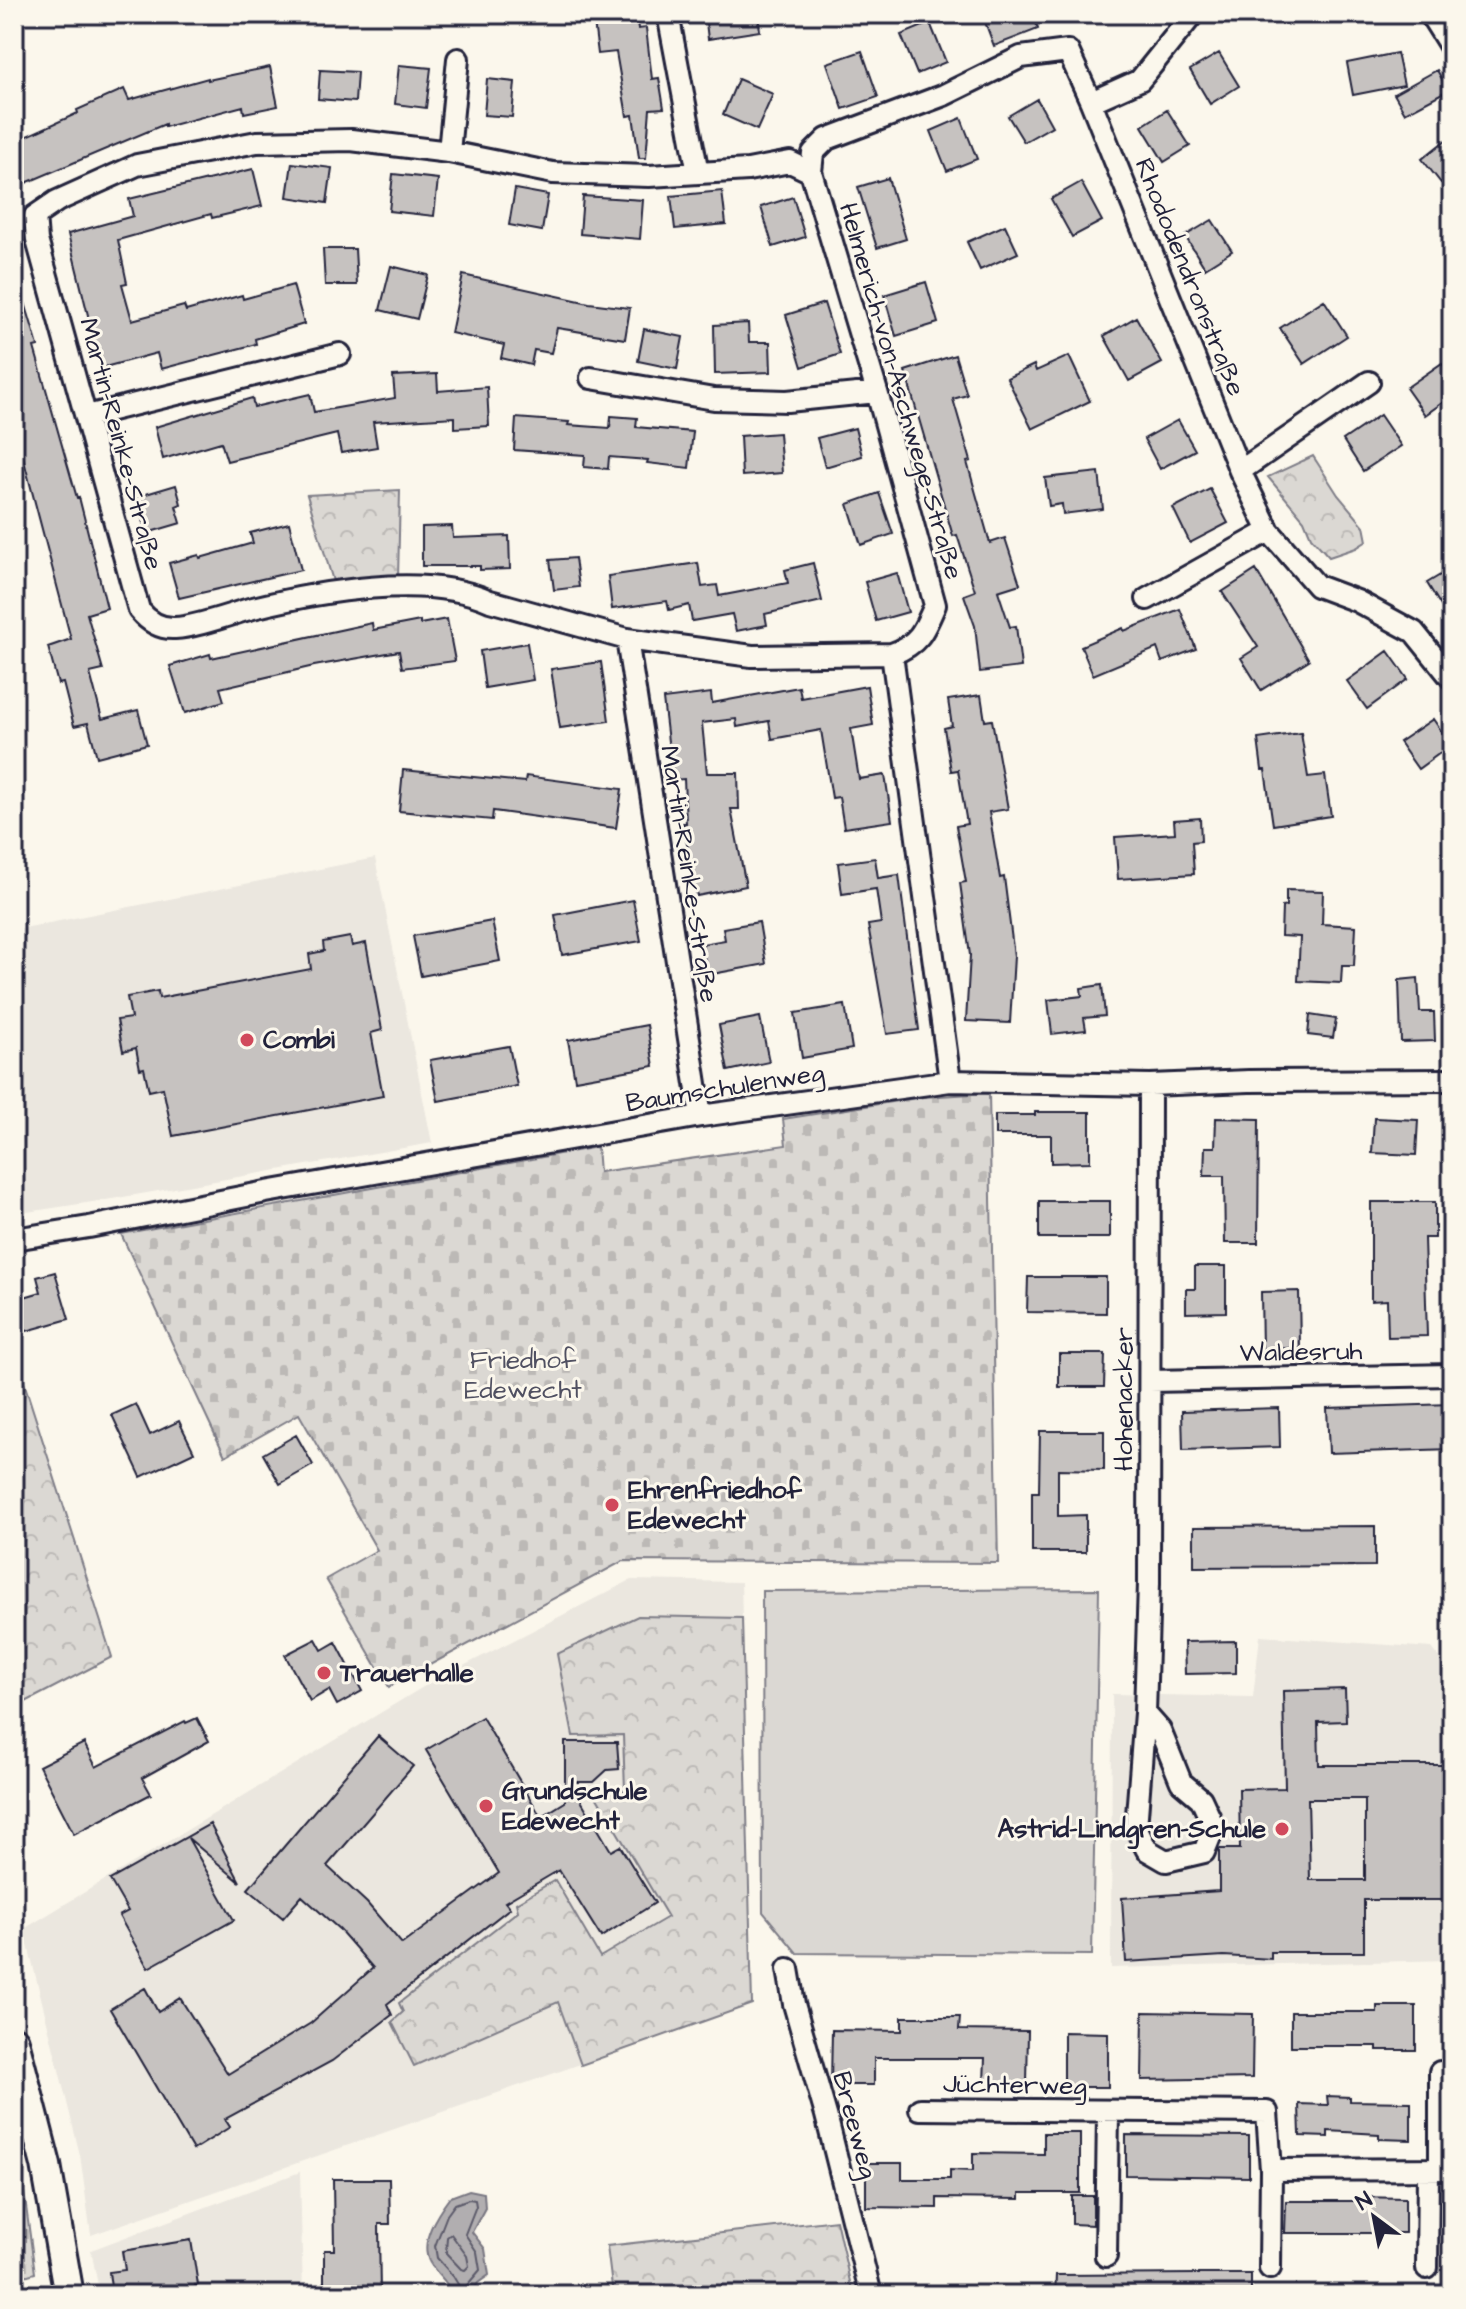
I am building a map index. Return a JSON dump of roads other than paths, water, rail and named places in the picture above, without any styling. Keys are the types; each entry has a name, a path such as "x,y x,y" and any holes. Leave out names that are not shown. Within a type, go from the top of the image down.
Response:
{"main road":[{"path":"14,2041 46,2165 69,2295"}],"street":[{"path":"668,14 698,173"},
{"path":"1091,102 1140,80 1193,14"},
{"path":"1430,14 1452,49"},
{"name":"Rhododendronstraße","path":"811,172 813,153 827,139 900,114 1021,57 1068,51 1240,471 1269,531 1317,586 1357,601 1414,632 1448,666"},
{"path":"449,152 458,59"},
{"name":"Martin-Reinke-Straße","path":"811,172 790,162 748,170 649,176 553,173 449,152 351,140 257,142 137,165 57,201 35,216 37,240 139,610 149,623 174,628 266,605 364,588 436,588 477,596 627,639 752,656 892,654"},
{"name":"Helmerich-von-Aschwege-Straße","path":"811,172 877,392 935,605 923,632 909,648 892,654"},
{"path":"87,416 340,354"},
{"path":"591,378 714,399 787,401 877,392"},
{"path":"1240,471 1369,382"},
{"path":"1147,599 1269,531"},
{"name":"Martin-Reinke-Straße","path":"627,639 701,1116"},
{"path":"892,654 950,1081"},
{"name":"Baumschulenweg","path":"14,1239 701,1116 950,1081 1150,1085 1452,1080"},
{"name":"Hohenacker","path":"1145,1713 1160,1730 1181,1782 1201,1799 1214,1827 1204,1852 1166,1861 1147,1850 1136,1828 1145,1713 1150,1085"},
{"name":"Waldesruh","path":"1150,1381 1452,1375"},
{"name":"Breeweg","path":"788,1969 794,2004 826,2115 871,2295"},
{"path":"1427,2268 1440,2170 1440,2072"},
{"name":"Jüchterweg","path":"920,2109 1267,2112 1271,2170 1270,2268"},
{"name":"Jüchterweg","path":"1106,2256 1108,2112"},
{"path":"1271,2170 1440,2170"}],"water":[{"path":"469,2190 484,2193 485,2208 472,2232 485,2249 489,2275 478,2283 471,2295 453,2295 430,2263 426,2246 431,2228 450,2197"}],"place":[{"name":"Combi","path":"247,1040"},
{"name":"Ehrenfriedhof Edewecht","path":"612,1505"},
{"name":"Trauerhalle","path":"324,1673"},
{"name":"Grundschule Edewecht","path":"486,1806"},
{"name":"Astrid-Lindgren-Schule","path":"1282,1829"}],"park label":[{"name":"Friedhof Edewecht","path":"523,1375"}]}
